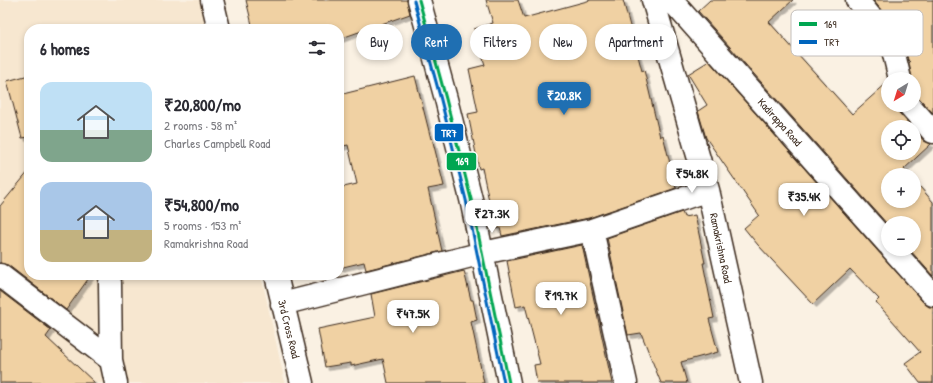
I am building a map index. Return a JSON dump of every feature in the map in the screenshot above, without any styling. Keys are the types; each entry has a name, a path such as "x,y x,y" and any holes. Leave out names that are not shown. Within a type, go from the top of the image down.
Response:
{"street":[{"path":"212,0 218,24"},
{"path":"419,0 448,106 483,253 509,383"},
{"name":"Ramakrishna Road","path":"653,0 708,190 751,383"},
{"name":"Kadirappa Road","path":"672,0 881,236"},
{"path":"856,0 864,10"},
{"path":"894,56 898,72"},
{"path":"915,112 933,132"},
{"path":"282,304 483,253 592,230 708,190"},
{"path":"592,230 626,383"},
{"path":"898,256 933,295"},
{"path":"0,275 111,360"},
{"name":"3rd Cross Road","path":"277,280 302,383"},
{"path":"110,283 111,360 116,383"}],"shaded area":[{"path":"0,0 201,0 207,24 24,24 24,280 262,280 285,383 0,383"}],"building":[{"path":"246,0 407,0 410,14 382,24 356,24 356,33 344,37 344,24 252,24"},
{"path":"486,0 518,0 524,18 591,0 623,0 629,24 595,24 595,60 639,60 642,71 644,70 660,137 663,135 676,188 589,218 502,236 500,228 495,229 482,168 479,169 468,114 478,112 469,69 485,65 483,60 531,60 531,24 490,24 493,23"},
{"path":"710,0 793,0 769,22 791,46 791,56 800,56 852,114 881,88 881,112 899,112 906,120 881,120 881,160 914,160 905,168 881,168 881,208 921,208 921,188 933,202 933,276 915,256 921,256 921,216 881,217 698,11"},
{"path":"873,0 933,0 933,113 921,100 921,72 911,72 910,62 907,56 923,56 923,10 881,10"},
{"path":"709,61 881,256 924,303 929,307 933,307 933,383 920,383 905,363 920,352 876,302 879,299 850,269 813,304 744,228 759,215 706,138 698,111 707,105 688,74"},
{"path":"24,76 24,138 22,138 7,81"},
{"path":"415,76 444,186 428,189 442,251 366,270 364,262 344,267 344,187 357,184 348,145 344,146 344,94"},
{"path":"921,137 924,141 931,144 921,153"},
{"path":"24,177 24,277 8,265 0,263 0,206"},
{"path":"682,212 684,217 695,215 714,318 709,319 718,352 681,362 687,383 661,383 641,333 628,335 607,238"},
{"path":"582,245 612,383 537,383 534,365 540,364 525,305 516,307 507,261"},
{"path":"464,271 471,300 473,300 477,320 471,322 484,383 388,383 383,359 351,366 351,363 325,367 318,329 375,317 371,294"},
{"path":"27,280 87,280 66,310"},
{"path":"0,291 51,330 46,337 95,383 0,383"}],"transit line":[{"name":"169","path":"419,0 471,199 509,383"},
{"name":"TR7","path":"414,1 466,200 504,383"}]}
